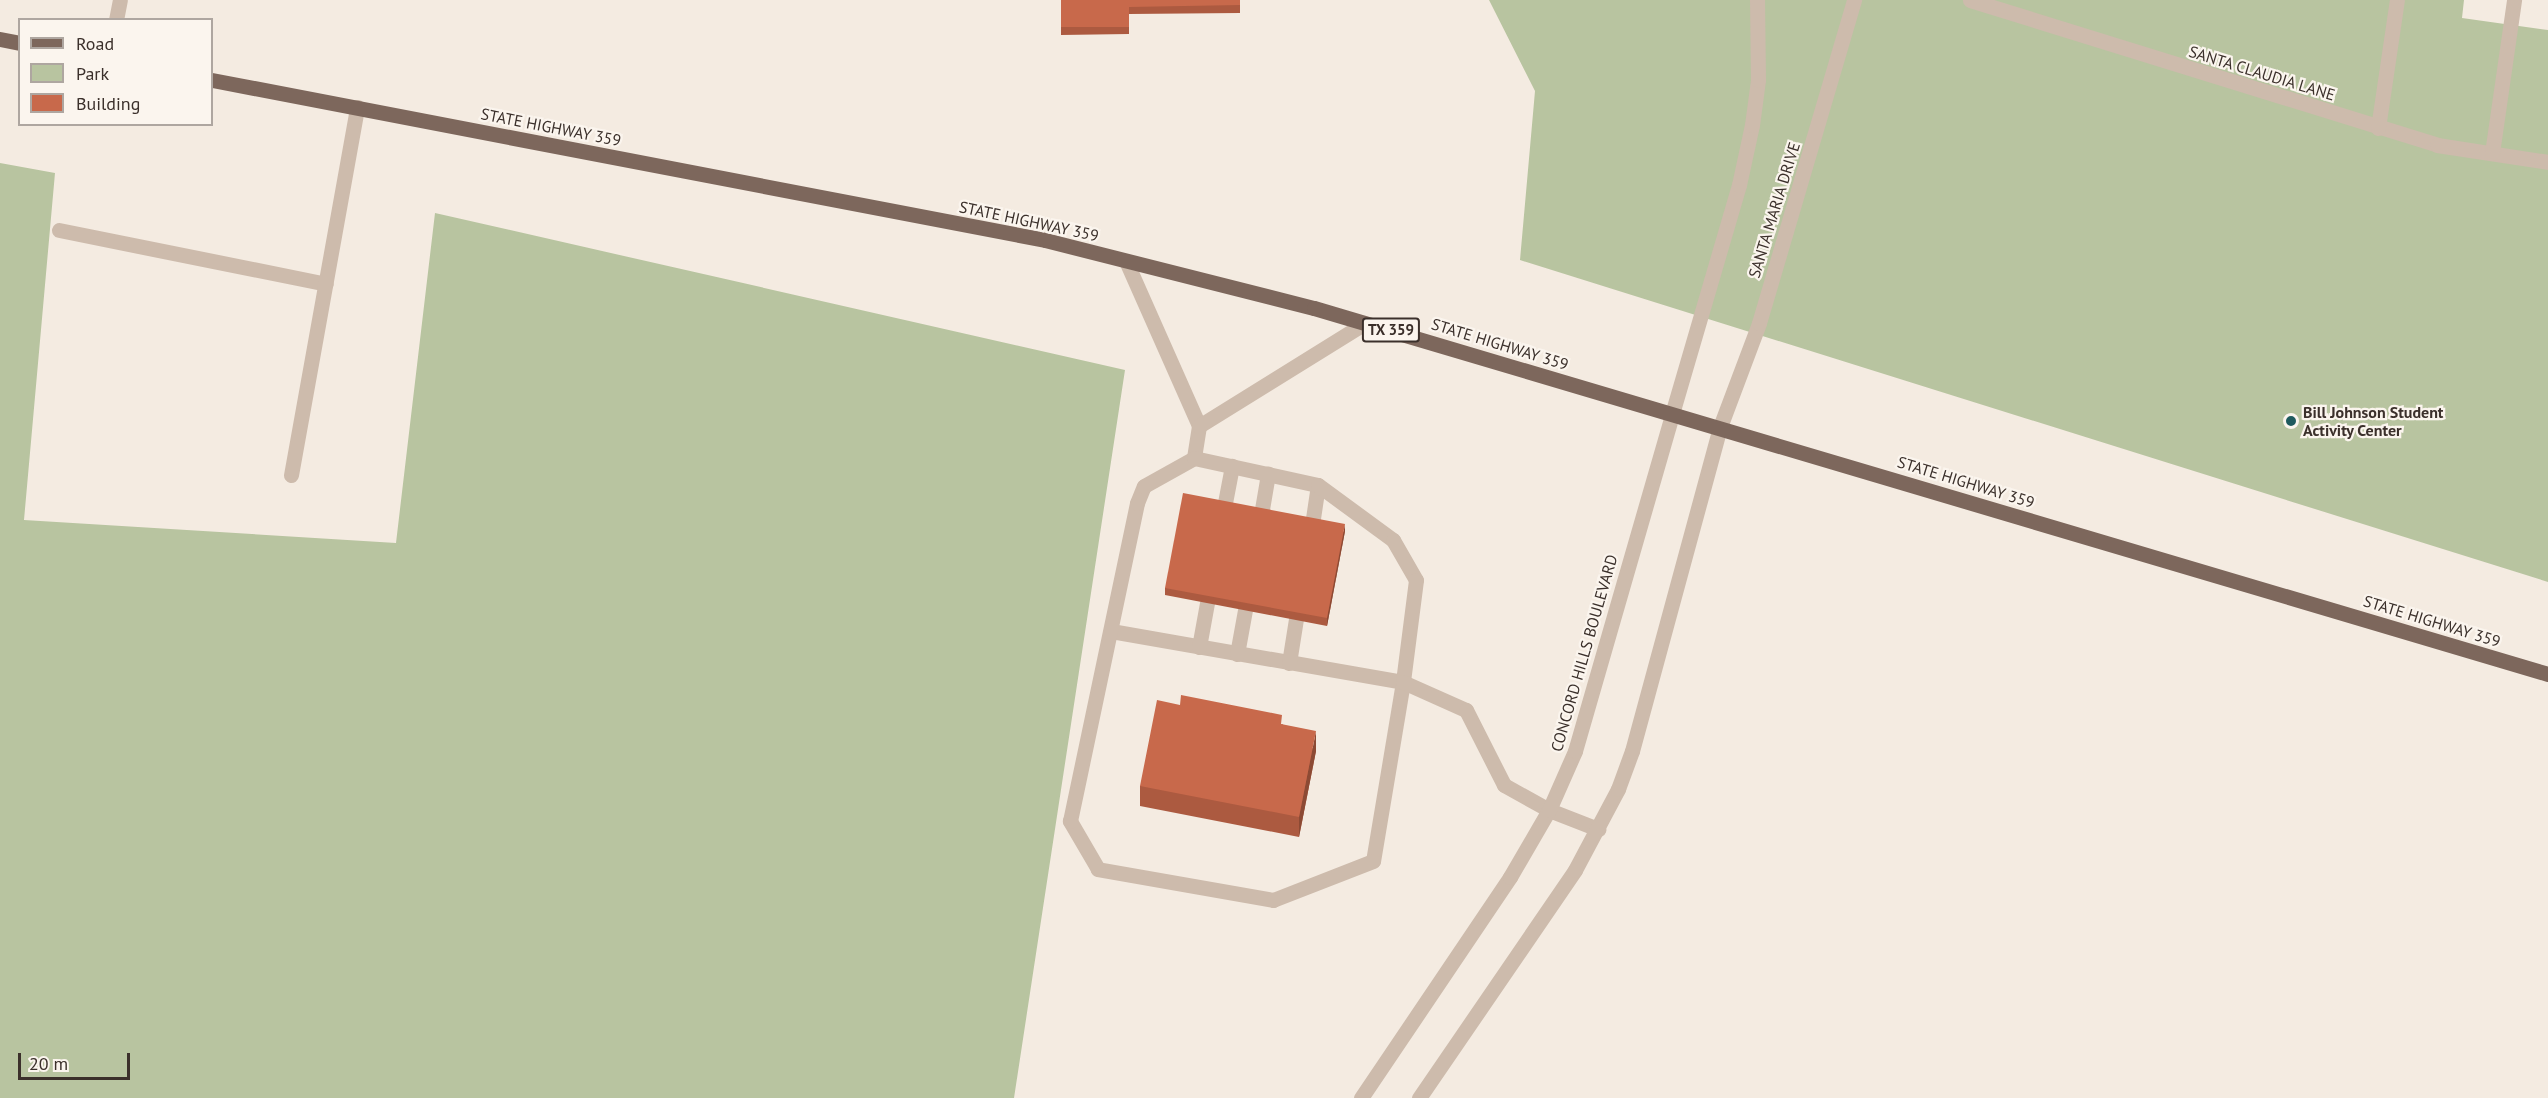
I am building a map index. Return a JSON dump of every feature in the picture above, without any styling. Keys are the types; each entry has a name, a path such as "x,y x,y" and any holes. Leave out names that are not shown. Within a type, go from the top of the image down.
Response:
{"main road":[{"path":"0,39 18,43"},
{"name":"STATE HIGHWAY 359","path":"213,80 1045,240 1365,323 2548,674"}],"street":[{"path":"116,18 120,0"},
{"path":"1672,414 1739,185 1752,125 1758,80 1758,0"},
{"name":"SANTA MARIA DRIVE","path":"1720,428 1759,323 1854,0"},
{"name":"SANTA CLAUDIA LANE","path":"1970,0 2437,145 2548,162"},
{"path":"2378,128 2397,0"},
{"path":"2492,153 2514,0"},
{"path":"291,474 357,107"},
{"path":"59,230 326,284"},
{"path":"1126,261 1198,426 1194,458"},
{"path":"1198,426 1365,323"},
{"name":"CONCORD HILLS BOULEVARD","path":"1361,1098 1510,877 1549,810 1575,751 1672,414"},
{"path":"1419,1098 1575,870 1598,829 1632,751 1720,428"},
{"path":"1194,458 1232,466 1318,485 1393,540 1416,580 1403,682 1372,861 1273,900 1098,868 1070,822 1144,486 1194,458"},
{"path":"1224,508 1232,466"},
{"path":"1261,515 1269,474"},
{"path":"1312,525 1318,485"},
{"path":"1198,647 1207,603"},
{"path":"1237,654 1245,610"},
{"path":"1289,663 1296,620"},
{"path":"1111,631 1403,682 1466,710 1504,785 1549,810 1598,829"}],"green space":[{"name":"Bill Johnson Student Activity Center","path":"1489,0 2464,0 2462,18 2548,30 2548,582 1520,260 1535,91"},
{"path":"0,163 55,173 24,520 396,543 435,213 1125,370 1014,1098 0,1098"}],"building":[{"path":"1061,0 1240,0 1240,5 1129,7 1129,27 1061,27"},
{"path":"1183,493 1345,524 1327,618 1165,588"},
{"path":"1181,695 1282,715 1281,724 1316,731 1299,817 1140,786 1157,700 1180,705"}],"place":[{"name":"Bill Johnson Student Activity Center","path":"2291,421"}]}
